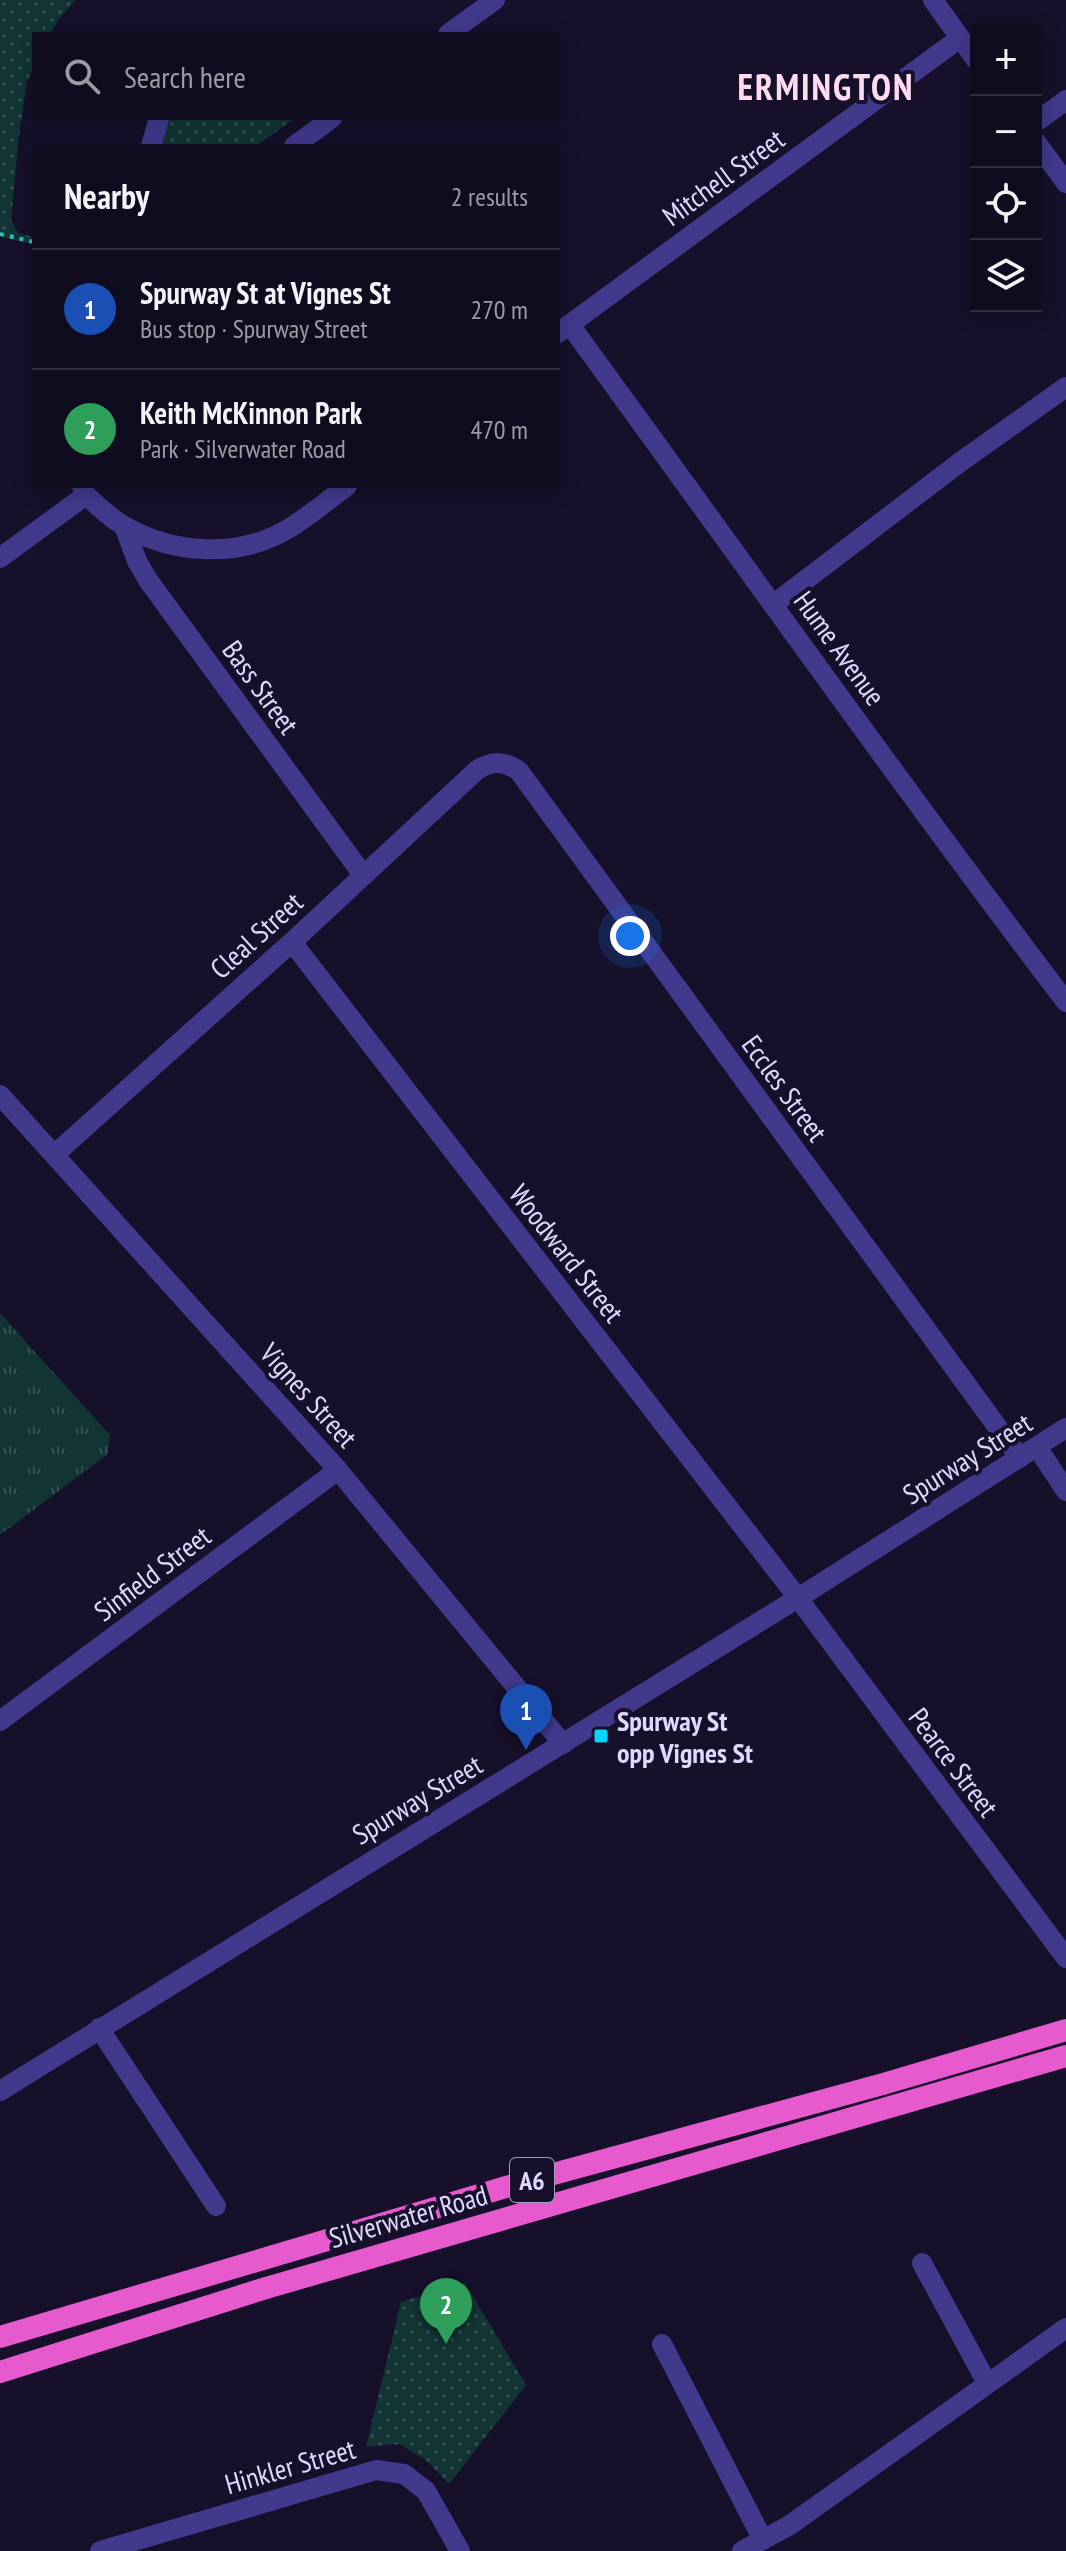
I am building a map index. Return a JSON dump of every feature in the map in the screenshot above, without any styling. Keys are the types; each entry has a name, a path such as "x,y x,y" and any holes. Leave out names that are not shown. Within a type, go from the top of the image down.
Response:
{"highway":[{"name":"Silverwater Road","path":"0,2337 506,2187 883,2084 1066,2030"},
{"name":"Silverwater Road","path":"0,2372 266,2288 1066,2056"}],"street":[{"path":"451,32 495,0"},
{"path":"933,0 970,52"},
{"name":"Mitchell Street","path":"564,329 960,38"},
{"path":"1042,118 1066,100"},
{"path":"152,144 158,120"},
{"path":"297,144 329,120"},
{"path":"1042,150 1066,183"},
{"name":"Hume Avenue","path":"564,329 774,604 964,868 1066,1002"},
{"path":"774,604 959,463 1066,387"},
{"path":"0,558 84,491 124,526 176,546 212,550 259,542 287,530 344,488"},
{"name":"Bass Street","path":"124,526 148,580 363,875"},
{"name":"Cleal Street","path":"55,1154 292,942 477,770 496,762"},
{"name":"Eccles Street","path":"496,762 508,764 519,771 1029,1452 1066,1491"},
{"name":"Woodward Street","path":"292,942 798,1598"},
{"name":"Vignes Street","path":"0,1095 338,1470 563,1744"},
{"name":"Spurway Street","path":"0,2091 798,1598 1066,1428"},
{"name":"Sinfield Street","path":"0,1721 338,1470"},
{"name":"Pearce Street","path":"798,1598 1066,1958"},
{"path":"99,2028 216,2206"},
{"path":"922,2263 987,2383"},
{"path":"742,2551 790,2525 1066,2328"},
{"path":"662,2344 763,2540"},
{"name":"Hinkler Street","path":"100,2551 376,2470 404,2474 426,2491 460,2551"}],"path":[{"path":"0,234 32,242"}],"green space":[{"path":"0,0 75,0 51,32 32,32 32,71 27,82 19,135 11,220 18,233 32,236 32,244 0,236"},
{"path":"166,120 292,120 259,144 160,144"},
{"path":"0,1313 110,1435 108,1454 0,1535"},
{"path":"465,2283 526,2385 449,2484 427,2461 400,2444 366,2447 401,2302"}],"place":[{"name":"Spurway St opp Vignes St","path":"601,1736"},
{"name":"Spurway St at Vignes St","path":"526,1750"},
{"name":"Keith McKinnon Park","path":"446,2344"}],"district":[{"name":"ERMINGTON","path":"826,86"}]}
